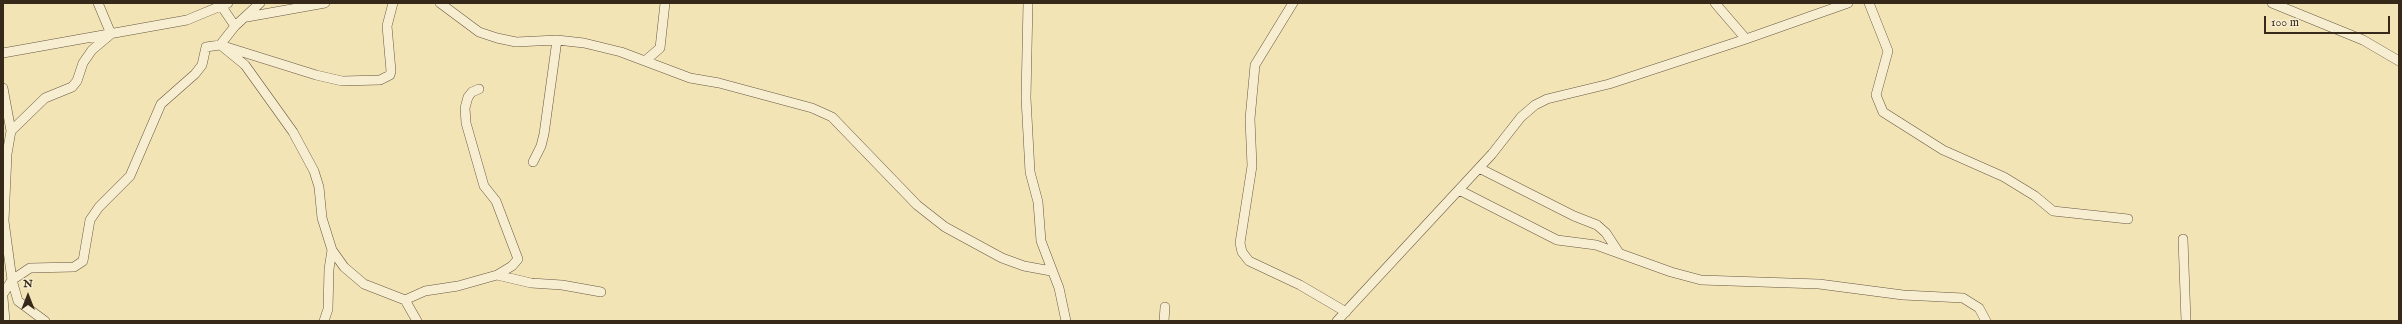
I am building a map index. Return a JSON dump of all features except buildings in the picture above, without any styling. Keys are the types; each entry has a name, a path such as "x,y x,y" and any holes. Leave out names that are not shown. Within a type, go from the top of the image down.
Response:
{"street":[{"path":"98,3 111,34"},
{"path":"220,45 235,26 247,17 260,3"},
{"path":"247,17 325,3"},
{"path":"7,280 30,268 74,267 80,264 86,251 90,220 99,207 130,176 161,104 199,70 202,65 206,47 220,45 316,75 342,81 380,80 390,75 391,71 387,26 393,3"},
{"path":"440,3 479,32 497,38 516,42 557,40 577,42 621,52 690,78 719,83 812,108 832,117 917,205 945,227 1002,258 1024,266 1051,271"},
{"path":"645,61 660,48 665,3"},
{"path":"1028,3 1026,90 1030,172 1038,202 1041,241 1051,271 1059,288 1066,321"},
{"path":"1293,3 1255,65 1250,119 1252,166 1240,243 1242,252 1249,261 1300,284 1346,312"},
{"path":"1715,3 1746,39"},
{"path":"1337,321 1416,233 1479,168 1521,117 1535,106 1547,99 1609,84 1746,39 1848,3"},
{"path":"1869,3 1888,51 1876,95 1883,112 1943,150 2004,177 2035,196 2053,211 2128,219"},
{"path":"2272,3 2363,40 2399,61"},
{"path":"3,53 187,20 225,5 235,26"},
{"path":"11,131 45,98 72,87 77,81 83,63 92,50 111,34"},
{"path":"533,162 541,146 544,134 557,40"},
{"path":"220,45 245,65 293,132 308,157 319,187 322,218 332,250 344,267 364,284 405,300 417,321"},
{"path":"3,88 11,131 6,154 4,221 7,280 3,294"},
{"path":"405,300 425,291 458,286 497,275 512,266 518,259 496,201 484,186 466,123 465,108 468,97 472,92 479,89"},
{"path":"1479,168 1574,216 1597,225 1606,233 1619,253"},
{"path":"1459,190 1557,240 1596,245 1671,272 1702,280 1819,284 1903,295 1963,298 1979,308 1986,321"},
{"path":"2183,239 2186,321"},
{"path":"324,321 328,309 329,269 332,250"},
{"path":"497,275 531,283 562,285 601,292"},
{"path":"7,280 18,301 45,321"},
{"path":"3,298 5,321"},
{"path":"1164,321 1165,307"}]}
